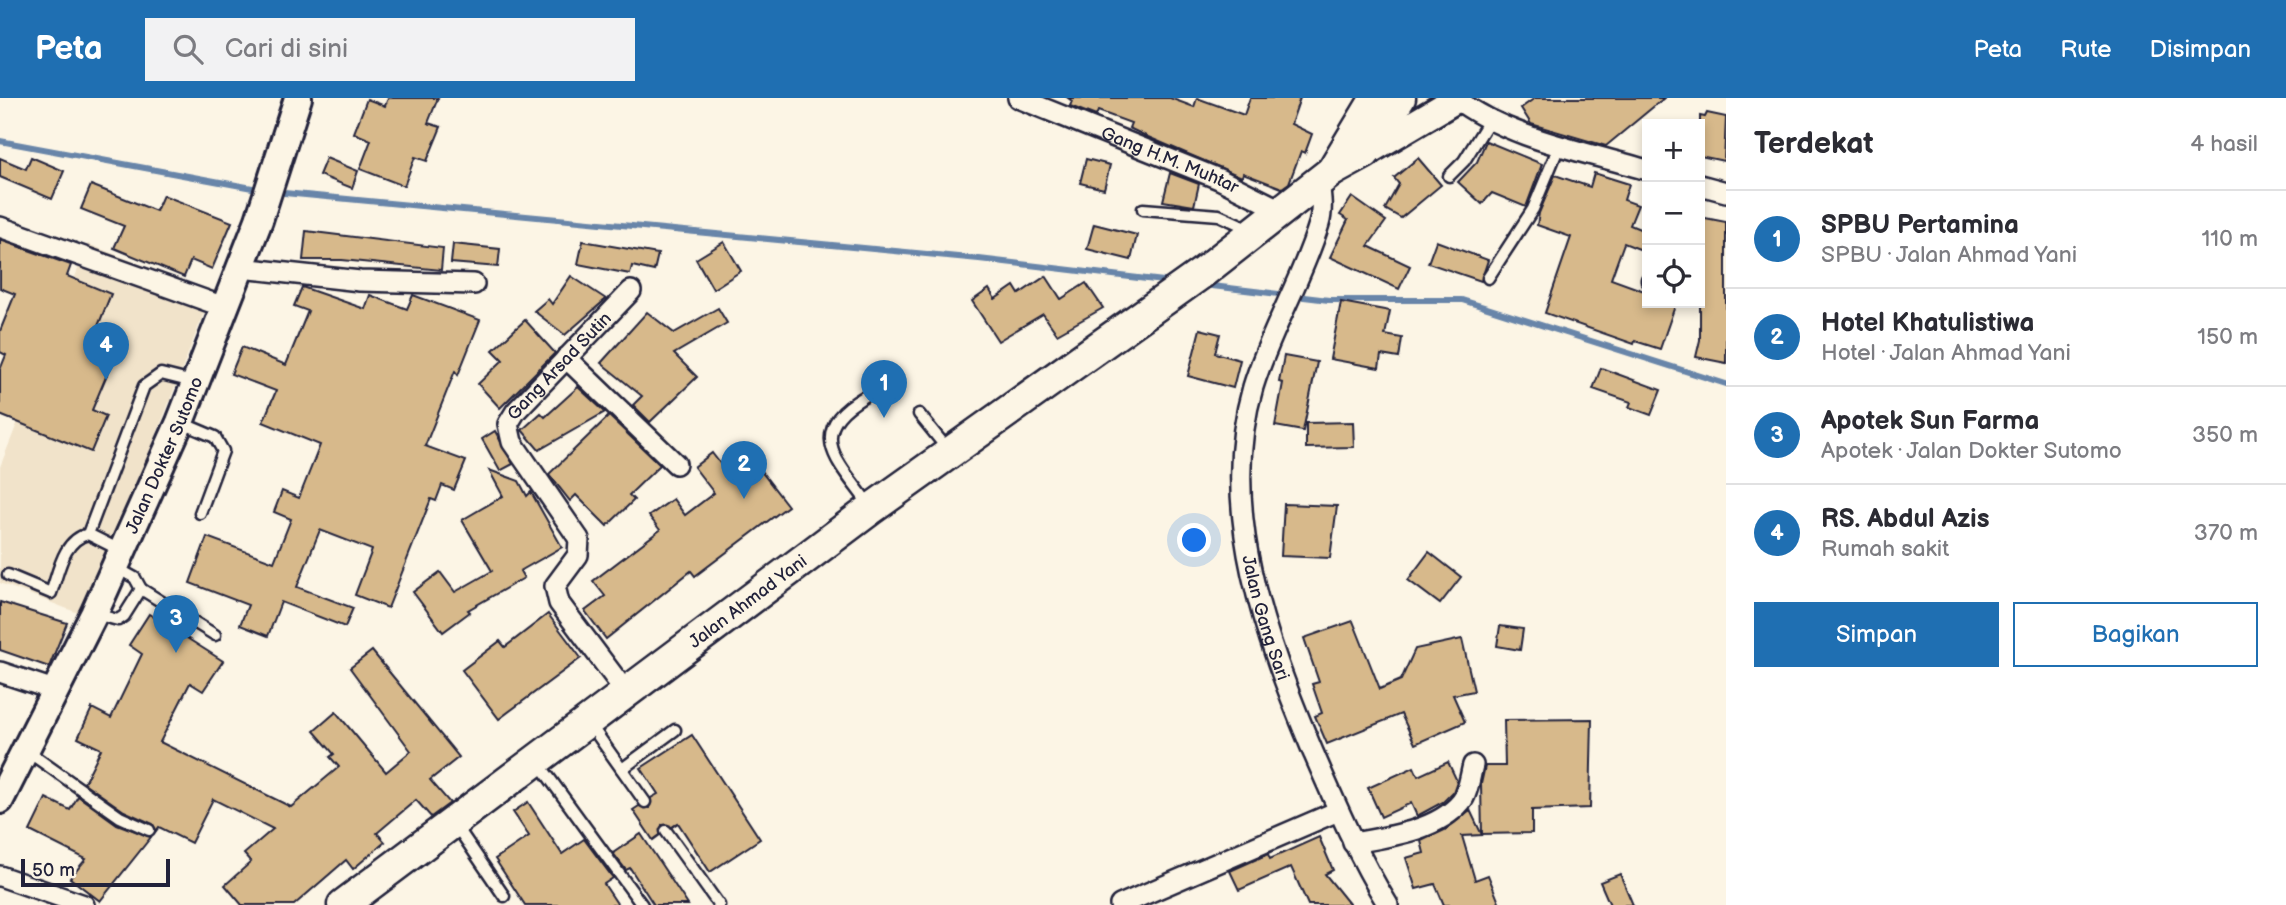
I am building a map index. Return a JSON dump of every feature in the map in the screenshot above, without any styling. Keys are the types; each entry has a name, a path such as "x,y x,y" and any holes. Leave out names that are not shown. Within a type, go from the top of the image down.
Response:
{"main road":[{"path":"1339,164 1376,98"},
{"path":"1339,164 1400,98"},
{"name":"Jalan Ahmad Yani","path":"343,905 871,509 1202,273 1339,164"}],"street":[{"name":"Jalan Dokter Sutomo","path":"0,800 94,614 180,422 259,220 298,98"},
{"name":"Gang H.M. Muhtar","path":"1018,98 1219,178 1283,211"},
{"path":"1339,164 1456,98 1489,121 1642,169"},
{"name":"Jalan Gang Sari","path":"1339,164 1321,197 1320,223 1253,388 1242,478 1252,579 1282,681 1338,811 1388,905"},
{"path":"1705,186 1726,192"},
{"path":"0,227 224,307"},
{"path":"240,268 360,281 474,284"},
{"name":"Gang Arsad Sutin","path":"625,691 559,604 555,586 578,555 579,540 525,464 508,433 508,424 516,411 631,291"},
{"path":"566,358 676,464"},
{"path":"0,672 57,691"},
{"path":"1353,842 1390,836 1424,825 1448,813 1462,801 1473,765"},
{"path":"1120,905 1338,811"},
{"path":"0,876 84,905"}],"lane":[{"path":"1449,176 1464,161 1489,121"},
{"path":"1488,278 1533,209 1560,144"},
{"path":"1143,209 1220,215 1256,232"},
{"path":"88,534 144,386 161,374 195,383"},
{"path":"871,509 833,452 828,438 831,425 839,413 882,388 897,390"},
{"path":"919,414 950,452"},
{"path":"180,422 215,437 223,451 200,513"},
{"path":"88,534 119,559 141,589 215,635"},
{"path":"8,575 51,593 69,545 78,537 88,534"},
{"path":"94,614 118,620 124,616 141,589"},
{"path":"587,720 645,802"},
{"path":"622,769 675,730"},
{"path":"26,751 120,817 149,830"},
{"path":"536,758 642,905"},
{"path":"453,821 504,896"},
{"path":"666,831 719,905"}],"shaded area":[{"path":"88,244 212,292 86,616 0,583 0,467"}],"building":[{"path":"388,98 438,98 428,123 441,127 427,161 415,157 404,186 360,169 371,140 354,133 367,99 385,106"},
{"path":"1068,98 1170,98 1194,107 1197,98 1244,115 1250,98 1300,98 1291,124 1312,134 1305,153 1301,151 1289,183 1282,188 1243,173 1242,177 1148,137 1129,128 1131,123 1098,111 1096,116 1070,106 1072,101"},
{"path":"1535,98 1664,98 1606,146 1531,124 1521,108"},
{"path":"1707,113 1726,117 1724,161 1705,157 1705,119 1700,119 1700,116 1705,117"},
{"path":"1486,141 1542,164 1526,207 1492,193 1482,204 1458,182 1477,162"},
{"path":"31,157 64,171 52,199 0,177 0,158 26,169"},
{"path":"326,158 358,171 352,188 319,175"},
{"path":"1418,158 1441,185 1401,218 1385,209 1399,184 1394,178"},
{"path":"1086,159 1110,165 1104,189 1080,183"},
{"path":"1170,173 1199,184 1194,206 1163,201"},
{"path":"1594,173 1629,184 1624,200 1638,205 1630,225 1642,230 1642,250 1624,243 1611,279 1642,290 1642,308 1674,308 1660,349 1635,341 1634,344 1545,313 1571,237 1537,225 1539,213 1555,175 1590,187"},
{"path":"91,185 156,211 163,195 232,222 212,269 191,260 184,277 114,248 124,226 81,209"},
{"path":"1352,197 1386,221 1368,246 1410,266 1399,289 1330,257 1348,220 1340,215"},
{"path":"1705,218 1726,222 1726,363 1696,357 1700,340 1700,308 1705,308"},
{"path":"1094,224 1137,235 1131,260 1087,249"},
{"path":"306,231 443,248 441,270 342,260 303,260"},
{"path":"0,240 71,265 67,276 111,294 94,336 119,346 92,410 106,416 91,452 0,415 0,370 6,355 0,352 0,331 15,294 0,288"},
{"path":"583,241 658,254 654,271 632,266 630,274 578,264"},
{"path":"1436,241 1488,260 1481,281 1428,263"},
{"path":"724,242 741,271 713,289 696,259"},
{"path":"453,244 500,249 498,267 451,263"},
{"path":"571,276 606,299 565,335 534,311 548,299 552,304"},
{"path":"1046,276 1061,299 1086,283 1103,308 1057,334 1043,314 998,341 972,301 989,289 995,299 1014,286 1019,294"},
{"path":"302,287 365,309 370,295 407,309 413,295 480,320 458,375 455,371 425,446 466,461 454,490 442,485 436,501 431,499 388,608 355,595 372,550 320,530 297,587 353,608 345,627 281,602 268,636 240,625 248,605 190,583 207,537 274,562 291,519 274,512 282,491 299,498 320,445 263,422 276,391 231,374 242,347 286,365 308,311 294,306"},
{"path":"1341,302 1390,311 1385,335 1402,338 1399,358 1381,355 1379,368 1330,359"},
{"path":"718,308 727,323 674,354 697,377 650,422 633,405 642,396 601,363 647,312 674,333"},
{"path":"525,320 555,353 500,408 478,384 503,360 493,350"},
{"path":"1200,329 1220,334 1215,353 1240,360 1233,388 1188,376"},
{"path":"1284,356 1317,362 1303,431 1275,426 1283,383 1279,382"},
{"path":"1601,368 1661,390 1651,415 1629,407 1631,402 1593,389"},
{"path":"578,387 605,412 539,450 522,430 541,413 545,417"},
{"path":"609,416 660,465 629,495 634,500 607,526 576,495 570,501 549,474"},
{"path":"1353,422 1354,447 1306,448 1306,423"},
{"path":"495,431 513,464 500,471 482,439"},
{"path":"712,453 732,479 754,462 788,506 695,576 691,571 606,639 585,611 605,596 593,581 660,530 649,516 673,499 685,515 714,493 694,467"},
{"path":"489,470 519,481 527,496 531,492 562,547 520,571 524,578 468,610 470,612 443,632 413,592 440,572 455,592 492,571 462,520 503,496"},
{"path":"1284,504 1337,506 1330,558 1281,556"},
{"path":"1429,552 1461,577 1440,604 1408,580"},
{"path":"0,602 67,623 49,667 0,650"},
{"path":"149,614 223,661 203,691 190,683 160,742 291,807 339,767 330,757 334,754 314,731 336,712 386,772 411,751 350,668 372,651 459,757 430,780 450,803 431,817 416,800 377,833 385,842 353,869 346,860 294,905 242,905 225,885 251,862 244,854 273,829 213,799 191,843 159,827 156,831 153,824 124,811 84,783 101,749 78,738 92,708 111,718 142,654 129,645"},
{"path":"548,614 581,658 499,719 462,670 500,641 505,647"},
{"path":"1353,621 1380,689 1401,680 1415,649 1462,639 1474,691 1453,695 1465,722 1415,744 1401,714 1327,744 1315,716 1322,713 1312,684 1319,682 1304,638"},
{"path":"1500,626 1523,629 1520,650 1497,646"},
{"path":"1592,719 1590,808 1532,810 1532,833 1482,834 1481,784 1485,766 1505,766 1504,720"},
{"path":"692,735 760,839 710,872 678,823 672,827 662,825 660,835 653,840 633,810 639,806 649,808 651,798 658,794 641,768"},
{"path":"1448,762 1457,781 1453,792 1443,802 1417,816 1411,803 1381,817 1368,788 1414,767 1418,776"},
{"path":"78,796 117,824 151,837 100,901 70,878 86,859 30,831 46,798 70,810"},
{"path":"528,802 562,854 584,839 613,878 604,884 618,905 525,905 495,859 529,836 513,812"},
{"path":"1470,810 1482,835 1462,836 1475,880 1488,875 1500,905 1444,905 1435,884 1416,889 1406,858 1424,853 1421,841 1445,830"},
{"path":"641,834 688,905 654,905 630,868 626,870 613,853"},
{"path":"1319,837 1333,870 1325,874 1350,905 1308,905 1291,867 1239,890 1230,871 1268,854 1270,859"},
{"path":"1620,874 1633,905 1610,905 1600,882"}],"waterway":[{"path":"0,141 263,190"},
{"path":"274,192 979,259 1172,282"},
{"path":"1204,285 1329,300 1462,300 1726,384"}],"place":[{"name":"RS. Abdul Azis","path":"106,380"},
{"name":"SPBU Pertamina","path":"884,418"},
{"name":"Hotel Khatulistiwa","path":"744,499"},
{"name":"Apotek Sun Farma","path":"176,653"}]}
